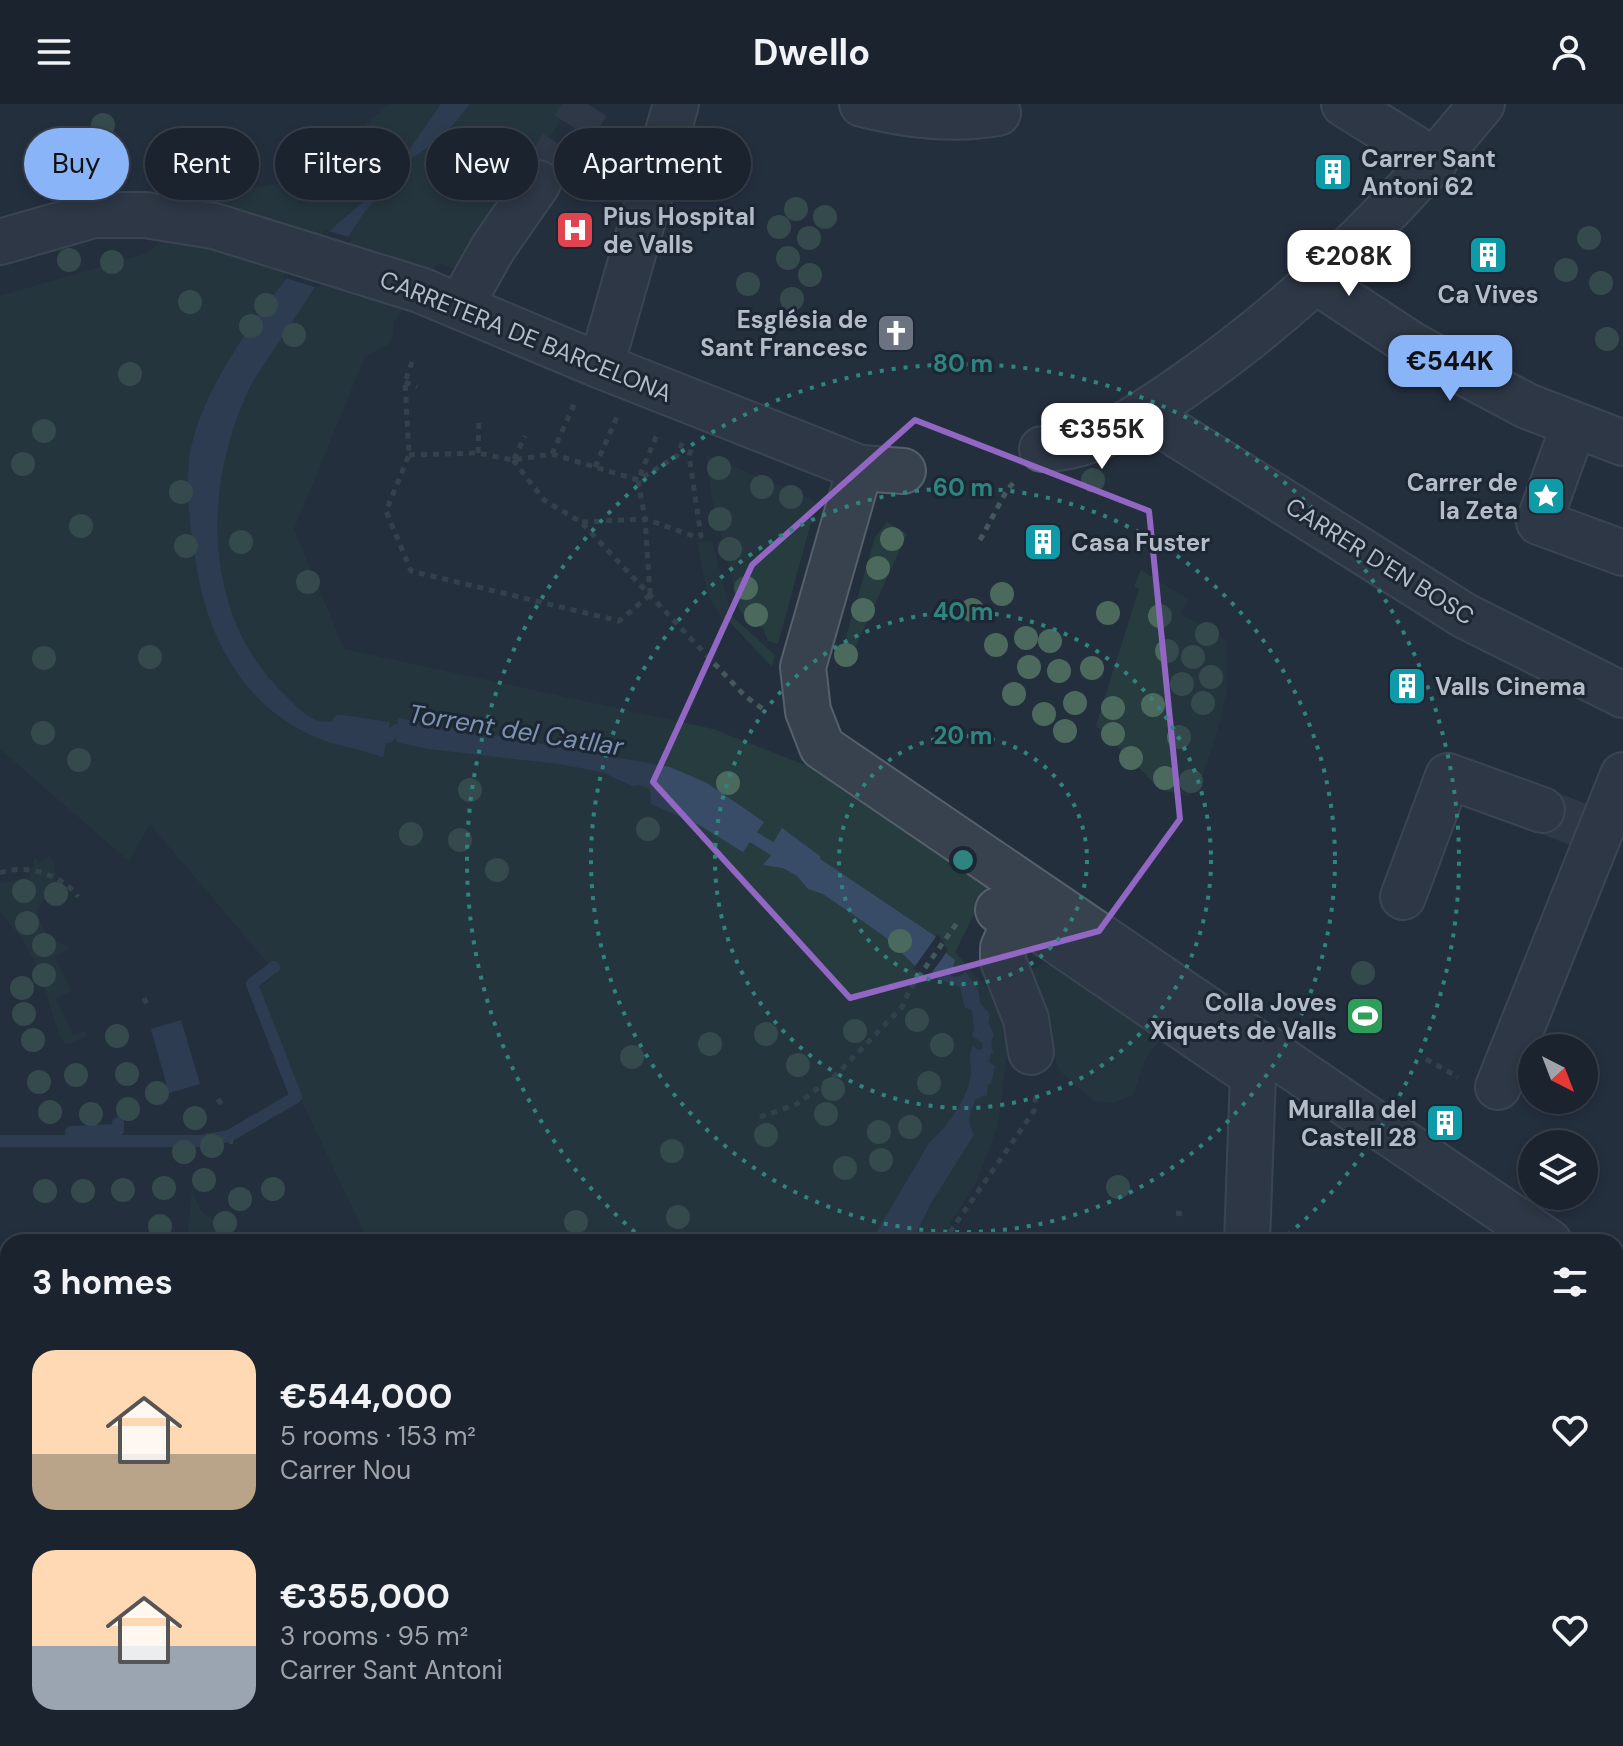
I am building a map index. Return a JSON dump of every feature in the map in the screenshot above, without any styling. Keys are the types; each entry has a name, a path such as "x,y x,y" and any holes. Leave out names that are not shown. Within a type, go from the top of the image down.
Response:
{"street":[{"path":"601,366 676,104"},
{"path":"1344,104 1435,161"},
{"path":"1042,449 1065,449 1144,414 1241,346 1317,282 1435,161 1482,104"},
{"path":"881,107 977,116 998,113"},
{"path":"461,305 493,248 526,200"},
{"name":"CARRETERA DE BARCELONA","path":"0,242 94,215 145,215 214,226 461,305 601,366 860,468 903,471"},
{"path":"1317,282 1414,346 1527,406 1623,443"},
{"name":"CARRER D'EN BOSC","path":"1144,414 1465,616 1622,693"},
{"path":"1574,425 1539,522 1623,553"},
{"path":"860,468 803,667 808,711 822,747 1239,1053"},
{"path":"1498,1087 1623,775"},
{"path":"1403,897 1448,776 1542,810"},
{"path":"1031,1052 1026,1019 1003,961 1007,914 1035,926 1530,1234"},
{"path":"1239,1053 1247,1234"}],"path":[{"path":"412,362 405,382 409,455 386,511 411,571 619,621 650,595"},
{"path":"405,382 417,387"},
{"path":"552,454 571,411"},
{"path":"478,453 479,418"},
{"path":"595,467 612,429"},
{"path":"650,595 645,519 638,480 658,432"},
{"path":"513,460 525,436"},
{"path":"409,455 478,453 513,460 552,454 638,480 677,456 682,443"},
{"path":"581,522 645,519 696,537 701,536 689,455 692,448"},
{"path":"513,460 544,500 581,522 745,696 760,707"},
{"path":"980,540 1012,486"},
{"path":"0,873 30,869 70,885 78,897"},
{"path":"760,1117 797,1104 838,1073 902,1007 910,989 953,928"},
{"path":"144,998 148,1006"},
{"path":"949,1234 1034,1111 1037,1099 1031,1052"},
{"path":"218,1099 224,1108"},
{"path":"206,1136 233,1142"},
{"path":"1176,1213 1187,1215"}],"highlighted area":[{"path":"915,420 1149,511 1180,819 1099,931 850,998 653,782 752,565"}],"green space":[{"path":"389,104 571,104 538,155 538,128 426,128 426,200 507,200 457,270 438,263 393,323 388,344 364,359 294,529 344,649 713,729 828,774 989,885 955,952 990,992 1007,1031 1008,1047 998,1125 977,1181 943,1234 365,1234 303,1104 260,987 277,974 150,824 129,861 0,749 0,296 148,253 200,200 259,200 259,187 275,184 275,200 410,200 410,128 362,128"},
{"path":"706,455 812,499 816,504 778,644 768,641 763,629 739,609 712,498"},
{"path":"887,522 907,534 849,661 840,657 875,537"},
{"path":"712,541 731,615 775,655 772,667 728,620 724,622 708,595 697,543"},
{"path":"1141,570 1189,600 1181,614 1227,641 1227,690 1220,722 1202,778 1188,796 1161,790 1096,725 1139,589 1134,586"},
{"path":"35,856 39,863 50,856 55,872 53,885 37,911 41,924 48,934 71,948 55,956 71,991 56,998 73,1035 85,1031 88,1036 68,1044 59,1034 38,968 22,938 0,912 0,883 30,877"},
{"path":"1041,964 1072,966 1157,1028 1160,1040 1145,1059 1133,1095 1113,1103 1094,1101 1061,1072 1055,1060 1052,1021 1030,979 1031,970"},
{"path":"192,1190 200,1210 227,1234 188,1234"}],"water":[{"path":"441,104 470,104 450,128 426,128 426,149 410,159 410,148"},
{"path":"366,200 375,200 253,381 236,420 225,461 218,503 218,546 224,587 237,627 258,663 301,711 319,721 332,721 336,715 342,715 390,722 383,757 313,736 290,724 251,691 223,649 212,625 198,575 191,533 189,461 195,432 207,401 223,370 265,307 335,226"},
{"path":"398,718 670,767 707,783 764,822 743,852 699,825 651,804 650,789 640,785 632,786 602,772 558,764 429,749 396,742"},
{"path":"782,828 820,859 935,936 955,960 951,976 958,977 966,972 978,989 980,1003 990,1014 988,1022 994,1035 991,1044 994,1053 991,1053 989,1062 995,1066 987,1095 976,1099 970,1113 969,1121 974,1135 931,1203 916,1234 876,1234 929,1143 950,1120 967,1091 971,1049 973,1046 982,1049 983,1043 972,1036 972,1010 965,1008 960,987 914,965 884,936 823,894 808,889 797,876 783,868 763,865 776,849 773,843"},
{"path":"181,1020 200,1084 169,1093 151,1029"}],"pier":[{"path":"325,230 352,238 318,288 282,277"},
{"path":"938,934 948,950 928,978 913,969"}],"waterway":[{"name":"Torrent del Catllar","path":"375,736 388,737 397,730 414,733"},
{"name":"Torrent del Catllar","path":"740,829 786,857"},
{"path":"0,1141 202,1141 229,1136 296,1097 252,984 274,967"},
{"path":"71,1132 118,1130 118,1123"}],"tunnel":[{"path":"538,183 588,104"},
{"path":"1542,810 1589,829"}],"place":[{"name":"Carrer Sant Antoni 62","path":"1333,172"},
{"name":"Pius Hospital de Valls","path":"575,230"},
{"name":"Ca Vives","path":"1488,255"},
{"name":"Església de Sant Francesc","path":"896,333"},
{"name":"Carrer de la Zeta","path":"1546,496"},
{"name":"Casa Fuster","path":"1043,542"},
{"name":"Valls Cinema","path":"1407,686"},
{"name":"Colla Joves Xiquets de Valls","path":"1365,1016"},
{"name":"Muralla del Castell 28","path":"1445,1123"}]}
